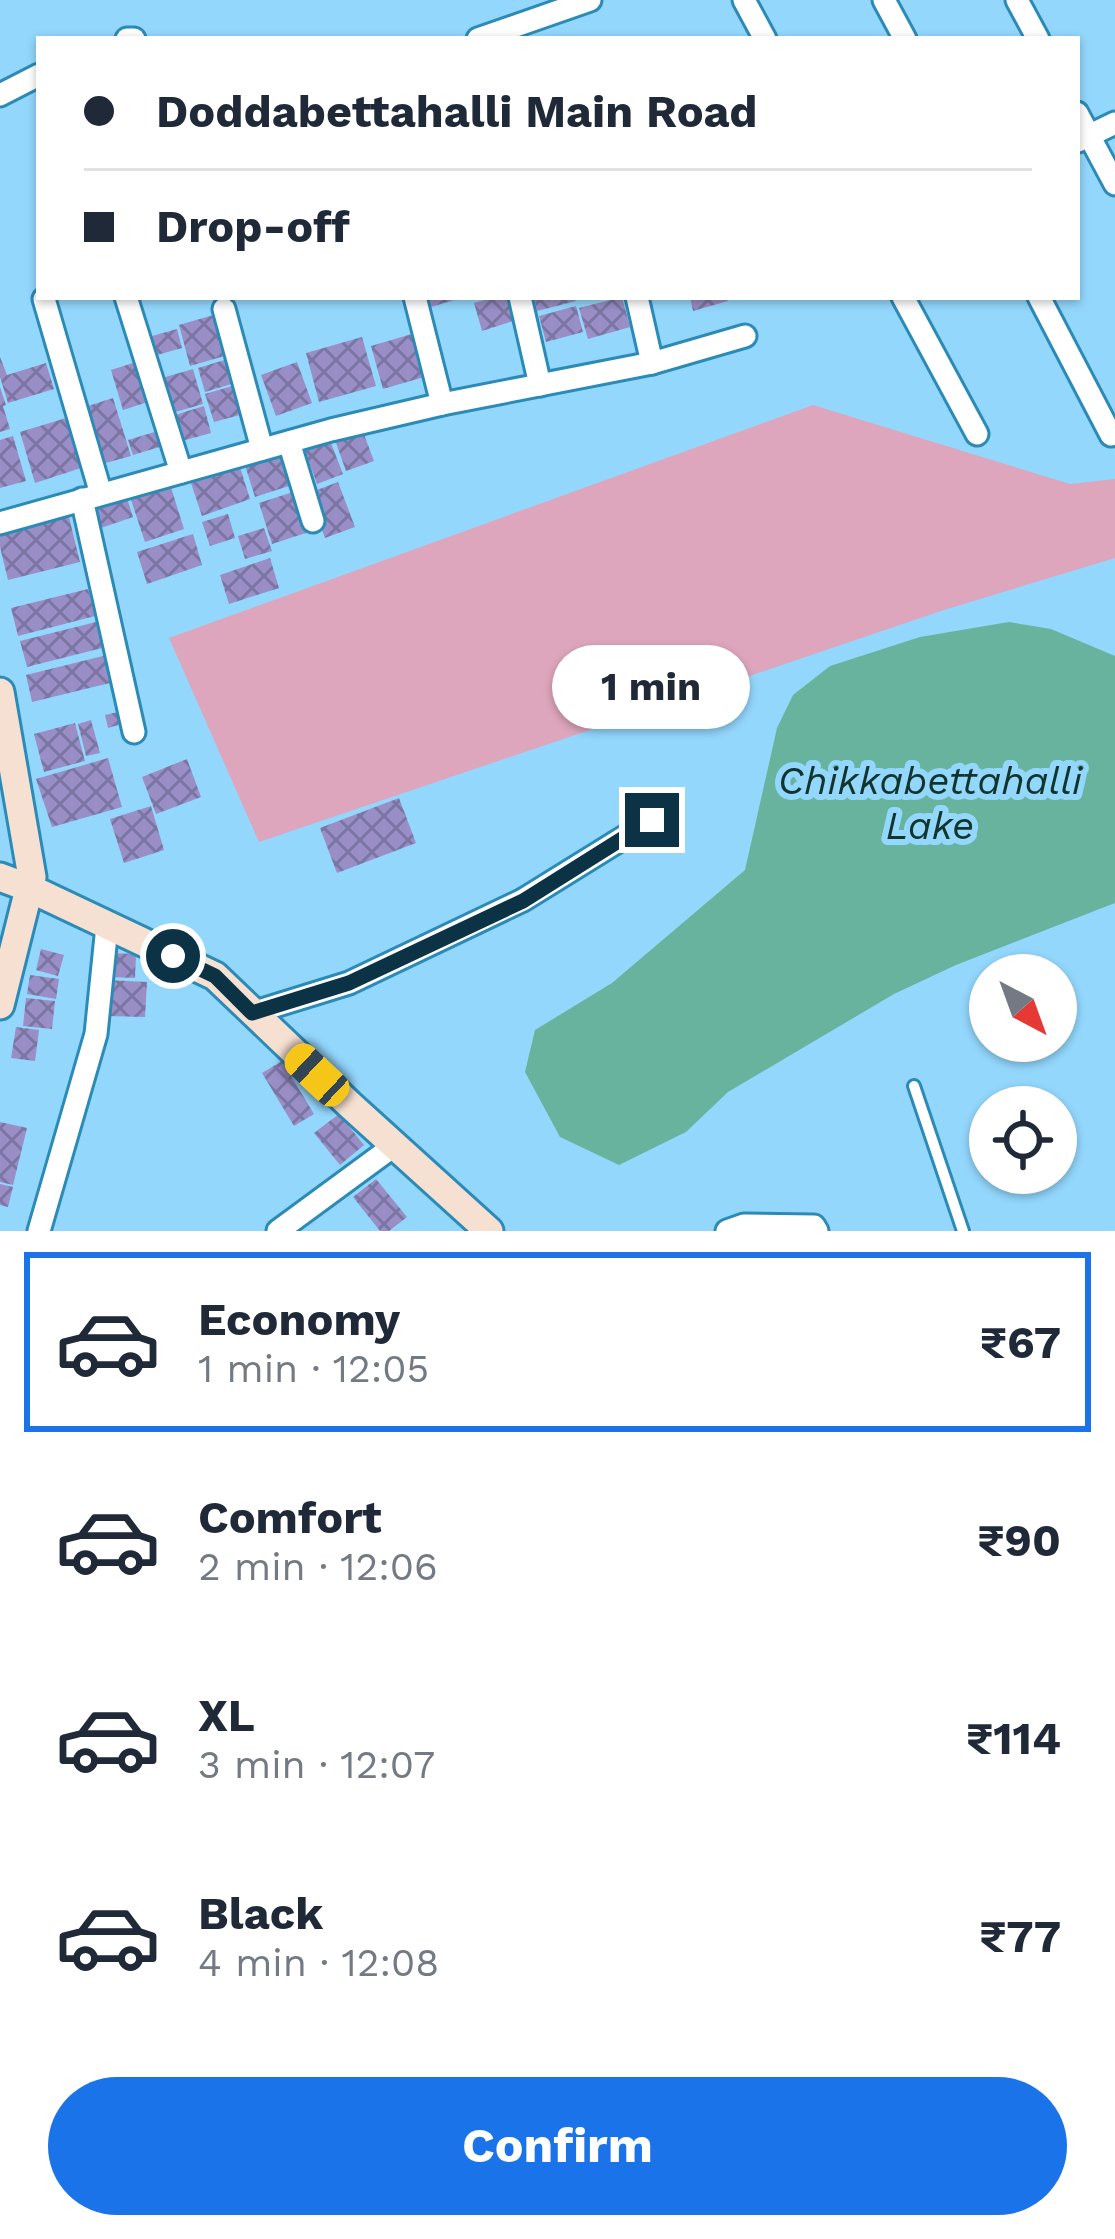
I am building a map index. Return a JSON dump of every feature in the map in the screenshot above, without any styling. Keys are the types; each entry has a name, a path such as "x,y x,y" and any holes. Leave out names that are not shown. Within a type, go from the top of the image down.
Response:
{"street":[{"path":"487,36 590,0"},
{"path":"744,0 763,36"},
{"path":"884,0 902,36"},
{"path":"1017,0 1036,36"},
{"path":"0,94 36,76"},
{"path":"1115,123 1083,138 1115,184"},
{"path":"44,300 92,496 134,732"},
{"path":"128,300 181,472"},
{"path":"416,300 442,404"},
{"path":"521,300 539,385"},
{"path":"638,300 652,363"},
{"path":"905,300 976,434"},
{"path":"1041,300 1111,435"},
{"path":"224,309 262,449"},
{"path":"0,523 289,442 442,404 652,363 746,336"},
{"path":"289,442 313,521"},
{"path":"0,692 32,877 0,1004"},
{"path":"252,1013 349,983 523,901 652,820"},
{"path":"0,877 215,976 489,1231"},
{"path":"39,1231 96,1034 107,926"},
{"path":"278,1231 394,1145"},
{"path":"727,1231 744,1225 814,1226 818,1231"}],"lane":[{"path":"914,1085 963,1231"}],"shaded area":[{"path":"813,405 1070,484 1115,479 1115,558 944,610 259,842 169,638"}],"water":[{"name":"Chikkabettahalli Lake","path":"1009,622 1051,629 1115,656 1115,903 984,954 969,954 969,960 894,994 728,1092 686,1132 619,1165 560,1137 525,1072 535,1030 612,983 745,870 777,728 793,695 830,666 920,637"}],"building":[{"path":"514,300 519,319 482,331 474,303"},
{"path":"535,300 576,300 576,301 537,311"},
{"path":"623,300 630,327 588,339 579,308"},
{"path":"691,300 728,300 728,301 693,311"},
{"path":"576,306 583,332 546,342 539,316"},
{"path":"217,314 228,355 190,366 179,325"},
{"path":"177,329 182,348 150,357 145,338"},
{"path":"412,334 424,377 383,389 371,346"},
{"path":"362,337 376,386 319,402 306,353"},
{"path":"0,357 7,375 46,363 54,389 8,403"},
{"path":"231,358 238,382 205,392 198,368"},
{"path":"139,361 151,401 123,410 111,370"},
{"path":"297,362 312,403 276,416 261,375"},
{"path":"193,369 203,404 172,413 162,378"},
{"path":"239,384 247,413 214,422 205,394"},
{"path":"0,387 10,429 0,432"},
{"path":"113,398 131,456 102,464 85,407"},
{"path":"204,406 211,433 182,441 175,415"},
{"path":"66,418 81,468 35,483 20,432"},
{"path":"362,429 374,461 346,471 335,440"},
{"path":"161,430 166,445 133,455 128,440"},
{"path":"13,436 26,481 0,488 0,440"},
{"path":"329,438 343,474 317,484 304,448"},
{"path":"277,448 289,486 255,497 243,459"},
{"path":"238,461 250,499 202,516 189,477"},
{"path":"169,481 184,529 145,542 129,494"},
{"path":"338,482 355,527 325,538 309,493"},
{"path":"296,491 309,532 272,544 259,503"},
{"path":"125,492 133,517 98,529 90,504"},
{"path":"67,509 80,562 8,580 0,527"},
{"path":"228,514 235,538 210,546 202,522"},
{"path":"264,528 272,551 245,559 238,536"},
{"path":"193,534 202,565 147,584 137,552"},
{"path":"270,558 279,588 229,604 220,575"},
{"path":"88,589 95,616 18,636 11,608"},
{"path":"96,622 102,648 27,667 20,641"},
{"path":"107,655 114,682 32,702 26,675"},
{"path":"122,711 125,723 108,728 105,715"},
{"path":"91,720 100,753 86,756 78,724"},
{"path":"75,723 85,761 44,772 34,734"},
{"path":"108,758 122,807 52,827 36,779"},
{"path":"187,759 201,797 156,814 142,777"},
{"path":"399,798 416,843 337,873 320,828"},
{"path":"151,806 164,850 124,863 110,819"},
{"path":"41,949 64,955 58,976 36,970"},
{"path":"111,953 136,954 135,978 109,977"},
{"path":"30,975 59,979 56,999 27,994"},
{"path":"108,980 147,982 145,1017 106,1016"},
{"path":"26,998 55,1001 52,1029 23,1026"},
{"path":"16,1027 39,1030 35,1061 11,1058"},
{"path":"282,1061 314,1114 294,1126 262,1073"},
{"path":"339,1114 364,1145 340,1165 314,1133"},
{"path":"0,1122 27,1128 13,1185 0,1182"},
{"path":"376,1179 407,1217 389,1231 380,1231 353,1197"},
{"path":"0,1184 13,1187 8,1207 0,1205"}],"route":[{"path":"173,956 215,976 252,1013 349,983 523,901 652,820"}]}
